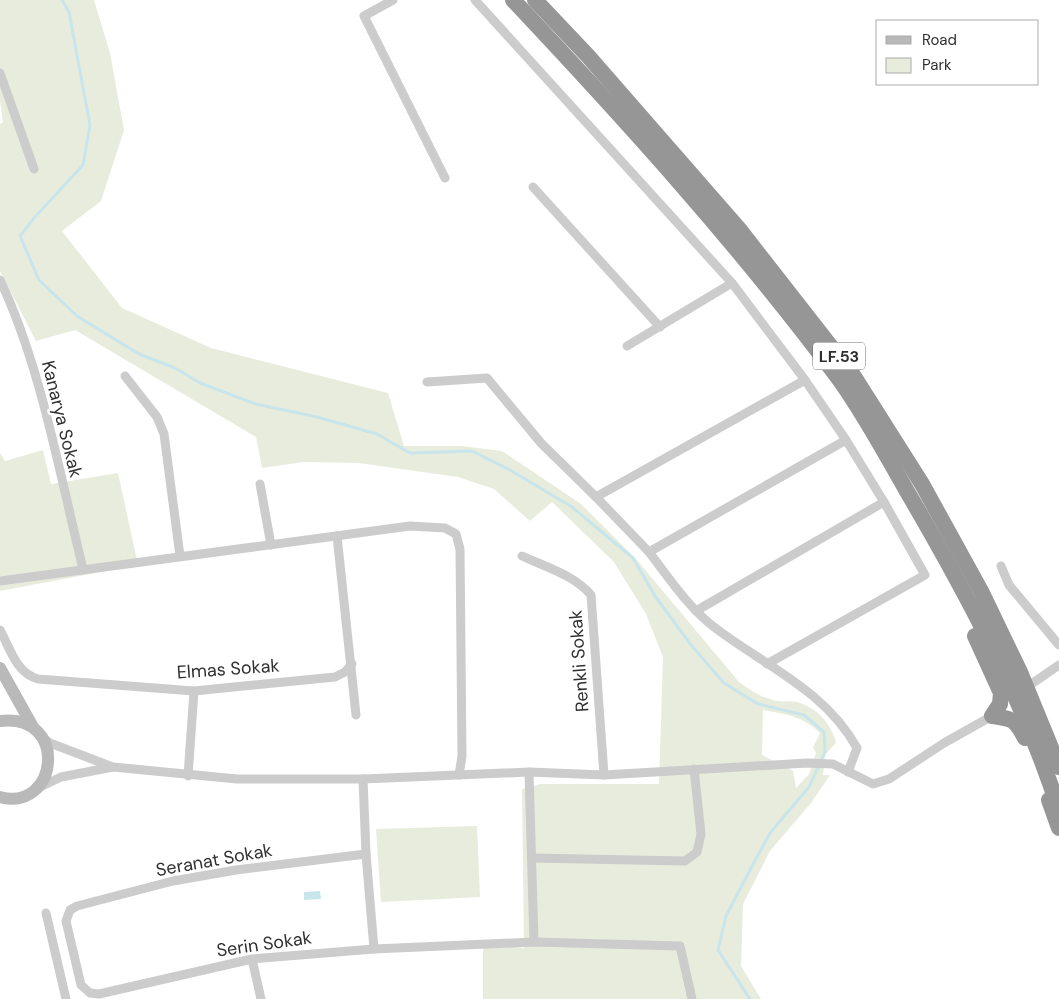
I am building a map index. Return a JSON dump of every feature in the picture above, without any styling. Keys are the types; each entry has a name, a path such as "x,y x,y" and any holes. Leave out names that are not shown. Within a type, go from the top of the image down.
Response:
{"highway":[{"name":"LF.53","path":"513,0 637,136 755,272 854,402 947,559 991,645 1012,688 1047,774 1059,810"},
{"name":"LF.53","path":"535,0 588,56 739,230 853,375 890,430 952,536 1027,687 1059,767"},
{"path":"854,402 954,593 1001,693 1000,704 992,716 1010,718 1017,722 1059,828"}],"street":[{"path":"393,0 364,16 445,178"},
{"path":"474,0 732,284 805,380 846,440 925,575 767,664"},
{"path":"0,73 34,169"},
{"path":"533,187 660,327"},
{"name":"Kanarya Sokak","path":"0,280 13,308 34,373 83,569"},
{"path":"627,346 732,284"},
{"path":"125,376 157,417 164,434 180,556"},
{"path":"428,382 487,378 541,443 649,552 696,611 713,626 767,664 803,686 846,726 858,748 848,772"},
{"path":"596,497 805,380"},
{"path":"649,552 846,440"},
{"path":"260,484 271,545"},
{"path":"696,611 884,502"},
{"path":"0,581 410,526 445,528 456,534 460,549 462,756 459,775"},
{"path":"338,536 356,715"},
{"name":"Renkli Sokak","path":"522,556 567,576 582,585 591,595 604,775"},
{"path":"1000,566 1009,585 1059,645"},
{"name":"Elmas Sokak","path":"0,630 21,670 28,676 38,679 194,691 224,686 334,677 345,672 352,664"},
{"path":"1027,687 1059,665"},
{"path":"0,668 47,746 48,769 36,789"},
{"path":"188,776 194,691"},
{"path":"0,721 11,720 37,731 50,743 113,768 188,776 237,779 363,779 529,772 604,775 807,763 833,764 872,784 889,779 944,743 992,716"},
{"path":"0,797 15,799 61,777 113,768"},
{"path":"532,858 685,861 696,852 701,834 694,769"},
{"path":"529,772 534,942"},
{"path":"363,779 366,854 374,949"},
{"name":"Seranat Sokak","path":"70,910 77,906 173,881 236,870 366,854"},
{"name":"Serin Sokak","path":"70,910 66,921 81,985 90,993 99,994 252,958 374,949 534,942 680,946 692,999"},
{"path":"46,913 66,999"},
{"path":"252,958 261,999"}],"green space":[{"path":"0,0 94,0 110,53 124,130 101,201 62,231 122,308 211,348 388,393 404,446 461,446 502,451 581,504 636,559 739,682 768,699 794,701 811,708 827,723 836,743 825,755 823,775 830,775 811,803 770,851 743,904 741,966 761,999 483,999 483,944 524,948 522,789 541,784 659,784 663,657 646,614 614,562 552,502 530,521 494,489 458,477 359,463 303,462 262,468 256,437 75,330 36,341 0,271 0,124 3,122 0,100","holes":["763,710 800,719 820,733 813,747 816,753 809,774 796,788 793,771 762,755"]},
{"path":"43,450 51,484 118,473 138,565 0,591 0,453 5,461"},
{"path":"477,826 480,897 381,902 376,829"}],"water":[{"path":"320,891 321,899 304,900 304,892"}],"waterway":[{"path":"62,0 69,12 90,125 83,165 20,236 39,280 77,316 139,354 175,368 200,383 256,404 317,417 377,434 410,453 472,451 510,470 572,507 633,558 655,596 691,645 724,683 758,704 804,715 824,732 825,752 809,787 770,833 726,916 718,950 750,999"}]}
